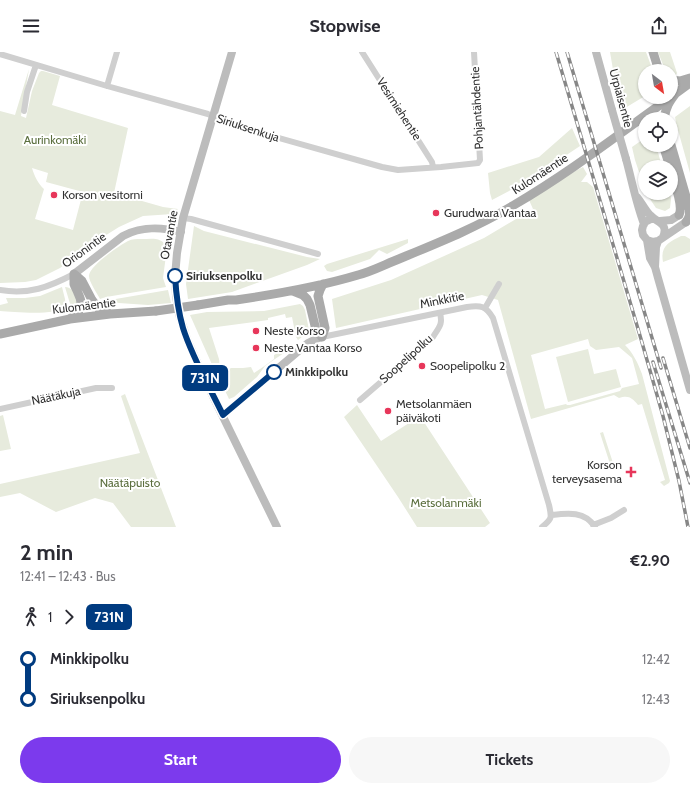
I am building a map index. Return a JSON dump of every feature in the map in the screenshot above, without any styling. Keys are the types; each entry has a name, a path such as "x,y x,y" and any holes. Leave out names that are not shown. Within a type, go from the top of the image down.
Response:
{"main road":[{"name":"Otavantie","path":"232,52 183,218 177,253 175,276 176,296 179,314 187,339 277,527"},
{"name":"Urpiaisentie","path":"596,52 626,159 637,206 644,224 642,230 643,235 647,240 650,258 655,267 690,390"},
{"path":"653,52 657,64"},
{"path":"678,81 690,78"},
{"name":"Kulomäentie","path":"678,92 690,82"},
{"name":"Kulomäentie","path":"16,331 68,326 156,311 293,291 358,275 379,268 469,229 514,205 578,164 657,104"},
{"path":"630,126 638,125"},
{"path":"647,240 653,242 688,224 689,207 673,152"},
{"path":"644,224 648,220 671,220 679,215 681,212 678,196"},
{"name":"Urpiaisentie","path":"636,197 664,226 665,229 664,234 656,247 655,267"},
{"name":"Orionintie","path":"74,274 131,232 154,228 170,229 181,232"},
{"name":"Kulomäentie","path":"228,300 391,263"},
{"path":"74,274 82,281 98,308 110,314"},
{"path":"70,319 81,309 82,303 80,295 74,285 74,274"},
{"path":"322,337 325,328 318,296 323,284"},
{"path":"293,291 303,295 307,299 310,305 316,330 322,337"},
{"name":"Kulomäentie","path":"0,334 70,319 110,314 156,311"},
{"name":"Minkkitie","path":"223,415 308,343 322,337"}],"street":[{"path":"107,86 117,52"},
{"name":"Vesimiehentie","path":"362,52 432,162 433,167"},
{"name":"Pohjantähdentie","path":"474,52 480,160 478,163"},
{"name":"Siriuksenkuja","path":"0,54 208,114 212,118 222,122 390,169 398,170 478,163"},
{"path":"24,111 27,92 36,65"},
{"path":"679,215 688,224"},
{"path":"183,218 318,254"},
{"name":"Orionintie","path":"0,290 23,292 41,289 74,274"},
{"path":"499,284 485,308 493,318 552,516 550,520 542,527"},
{"name":"Minkkitie","path":"322,337 474,306 485,308"},
{"name":"Soopelipolku","path":"360,400 433,337 441,325 442,320 440,313"},
{"name":"Näätäkuja","path":"0,409 96,388 112,388"},
{"path":"552,516 573,514 585,516 594,526 624,510"}],"green space":[{"path":"610,52 646,52 650,64 638,64 638,100 620,111"},
{"path":"658,52 670,52 674,64 663,64"},
{"name":"Aurinkomäki","path":"29,69 21,116 26,118 32,91 39,73 43,71 60,76 52,105 128,128 114,193 163,207 178,209 173,214 143,216 119,227 60,268 36,280 0,283 0,111 15,115","holes":["32,168 48,173 46,182 83,192 73,230 35,219 44,189 36,179"]},
{"path":"690,106 690,173 678,130 678,115"},
{"path":"572,128 580,146 526,182 492,200 488,173 539,157"},
{"path":"638,143 638,152 658,152 660,160 638,160 638,169 632,147"},
{"path":"583,167 587,174 581,182 587,182 593,187 638,339 625,345 635,358 642,374 670,481 664,486 660,482 665,480 642,404 638,405 630,398 619,398 614,395 531,419 498,300 482,295 336,328 332,299 391,280 484,238 533,209 529,200","holes":["588,339 590,346 596,350 619,347 632,358 639,384 570,405 566,404 545,409 531,355"]},
{"path":"651,200 671,200 670,208 665,211 656,208"},
{"path":"194,226 204,231 320,259 232,292 188,299 186,284"},
{"path":"681,236 685,236 690,239 690,252 663,262 662,257 666,245"},
{"path":"408,239 408,243 387,254 379,250 370,259 332,272 327,271 324,266 327,264"},
{"path":"130,240 159,240 165,244 167,248 163,278 166,287 100,299 90,281 89,276 94,267 106,256"},
{"path":"62,287 66,307 61,310 34,313 0,311 0,305 8,303 6,298 40,296"},
{"path":"65,287 73,291 78,307 71,307"},
{"path":"168,290 171,303 148,305 104,302 104,301"},
{"path":"300,304 305,310 309,330 298,340 292,317 286,318 285,314 268,318 268,320 209,328 219,359 219,365 214,369 190,315 207,312 264,311"},
{"path":"291,344 294,346 265,366 257,377 234,397 229,399 218,376 231,368 251,367 254,373 274,359 274,355"},
{"path":"588,349 594,374 616,369 621,387 568,402 556,357"},
{"name":"Näätäpuisto","path":"125,394 176,527 131,527 113,503 95,498 56,512 20,493 0,497 0,484 140,453 121,396"},
{"name":"Metsolanmäki","path":"357,405 381,441 420,416 490,523 485,527 417,527 344,417"},
{"path":"3,415 11,449 0,451 0,416"},
{"path":"603,432 614,466 611,467 600,433"}],"railway":[{"path":"556,52 663,416 679,481 688,527"},
{"path":"567,52 661,368"},
{"path":"663,358 690,448"},
{"path":"653,362 690,483"}],"bus line":[{"name":"731N","path":"175,276 179,314 187,339 223,415 274,372"}],"place":[{"name":"Korson vesitorni","path":"54,195"},
{"name":"Gurudwara Vantaa","path":"436,213"},
{"name":"Siriuksenpolku","path":"175,276"},
{"name":"Neste Korso","path":"256,331"},
{"name":"Neste Vantaa Korso","path":"256,348"},
{"name":"Soopelipolku 2","path":"422,366"},
{"name":"Minkkipolku","path":"274,372"},
{"name":"Metsolanmäen päiväkoti","path":"388,411"},
{"name":"Korson terveysasema","path":"631,472"}]}
